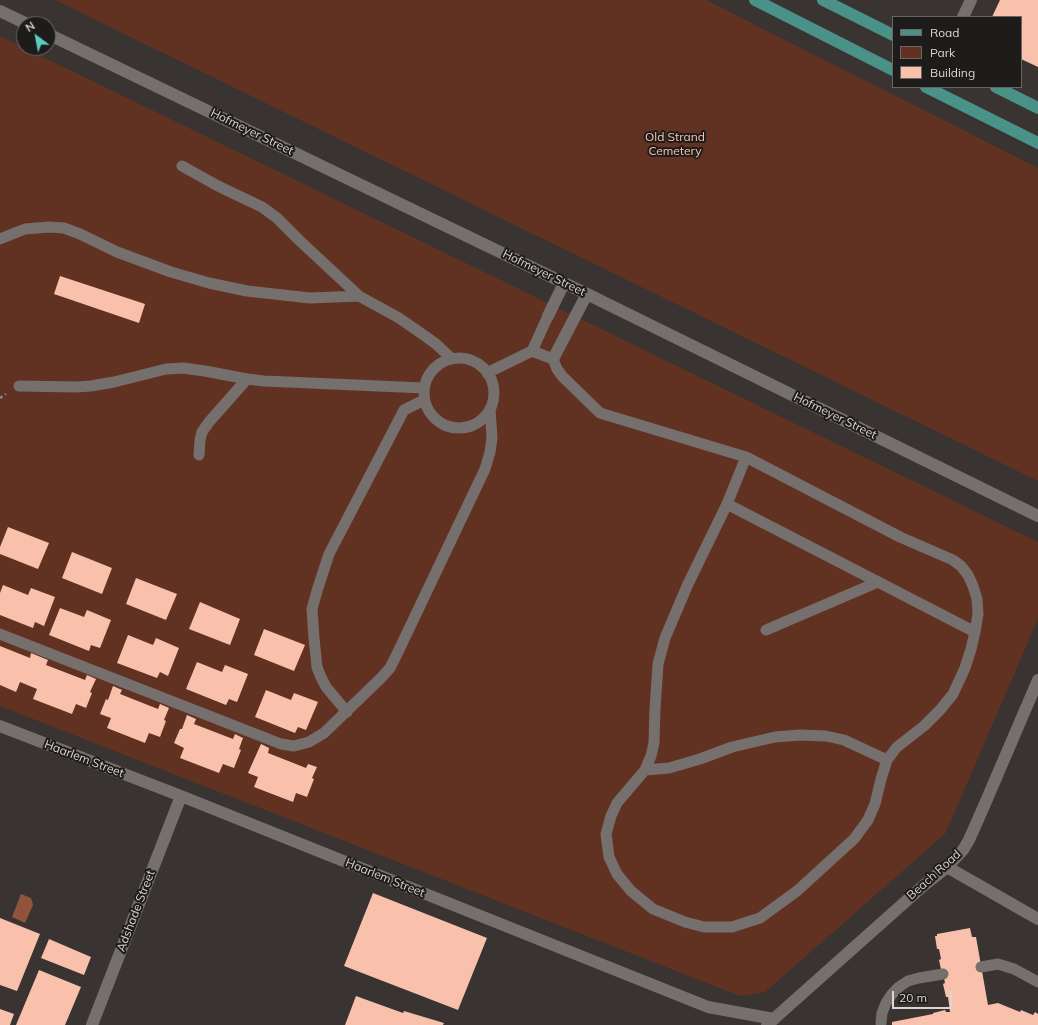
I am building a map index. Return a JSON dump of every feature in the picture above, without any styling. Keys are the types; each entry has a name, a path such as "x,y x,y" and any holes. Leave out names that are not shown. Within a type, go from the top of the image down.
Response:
{"main road":[{"path":"755,0 892,69"},
{"path":"824,0 892,34"},
{"path":"929,88 1038,143"},
{"path":"998,88 1038,108"}],"street":[{"path":"963,16 971,0"},
{"path":"0,11 16,18"},
{"name":"Hofmeyer Street","path":"56,38 587,294 1038,516"},
{"path":"548,316 564,283"},
{"path":"553,359 587,294"},
{"name":"Beach Road","path":"771,1022 923,886 947,867 963,850 969,840 1038,680"},
{"name":"Haarlem Street","path":"0,726 181,796 708,1007 771,1022"},
{"name":"Adshade Street","path":"92,1025 181,796"},
{"path":"947,867 1038,919"}],"lane":[{"path":"182,166 218,186 262,207 277,218 359,296 399,318 436,344 452,359"},
{"path":"0,239 25,229 49,227 64,228 118,252 171,272 209,283 247,291 310,298 359,296"},
{"path":"488,373 532,351 548,316"},
{"path":"532,351 553,359 562,376 600,413 746,457 900,537 953,560 961,566 968,575 977,599 978,614 971,649 965,668 953,694 940,710 924,726 897,747 887,760 875,804 868,820 854,839 798,890 760,918 732,927 704,927 685,922 653,909 631,891 617,874 609,857 606,834 611,816 617,803 645,770 651,756 654,743 658,664 665,638 688,584 727,504 746,457"},
{"path":"452,359 466,359 478,364 488,373 493,385 494,397 490,409 482,419 472,426 460,428 448,426 437,421 429,411 424,400 424,388 429,374 439,364 452,359"},
{"path":"19,386 91,386 166,369 183,368 247,379 312,384 424,388"},
{"path":"199,455 202,432 247,379"},
{"path":"347,712 326,687 317,667 312,610 329,554 404,410 424,400"},
{"path":"0,634 281,744 294,746 309,742 324,733 347,712 390,668 485,469 492,438 490,409"},
{"path":"727,504 975,632"},
{"path":"766,630 878,582"},
{"path":"645,770 669,768 700,759 732,747 775,737 800,735 826,736 844,740 887,760"},
{"path":"981,967 998,964 1038,982"},
{"path":"882,1023 882,1013 886,1003 899,987 908,981 943,974"}],"green space":[{"name":"Old Strand Cemetery","path":"55,0 706,0 1038,168 1038,481"},
{"path":"0,36 16,44 16,56 41,56 1038,542 1038,619 945,834 765,992 740,996 0,706"}],"shaded area":[{"path":"21,894 31,898 33,905 25,923 12,917"}],"building":[{"path":"1000,0 1038,0 1038,67 1022,59 1022,16 992,16"},
{"path":"60,276 145,304 139,323 54,294"},
{"path":"8,527 49,543 38,569 0,554 0,547"},
{"path":"72,552 112,568 102,594 62,578"},
{"path":"136,578 177,594 166,620 126,604"},
{"path":"3,585 28,595 31,588 55,597 44,626 35,622 33,628 0,615 0,593"},
{"path":"200,602 240,619 230,645 189,629"},
{"path":"60,608 84,617 87,610 111,620 100,648 91,645 89,651 49,635"},
{"path":"264,629 305,645 294,671 254,655"},
{"path":"128,635 153,645 156,638 179,648 168,676 160,672 157,678 117,663"},
{"path":"0,646 30,658 31,653 48,660 46,665 85,680 87,675 96,679 90,692 92,693 86,708 76,704 72,714 33,699 37,689 20,682 16,692 0,685"},
{"path":"197,662 222,672 225,665 248,674 237,702 229,699 226,705 186,689"},
{"path":"113,686 122,690 120,694 158,709 160,704 169,708 164,720 166,721 160,737 149,733 145,743 107,728 111,718 100,714 106,699 108,700"},
{"path":"266,690 291,700 294,693 318,702 306,730 298,727 295,733 255,717"},
{"path":"187,715 196,719 194,724 233,739 235,734 243,738 239,749 241,750 234,768 223,764 219,773 180,758 184,748 174,743 180,729 182,729"},
{"path":"261,744 269,748 268,753 306,768 308,764 317,767 312,778 314,779 307,797 296,793 293,802 254,787 258,777 248,773"},
{"path":"373,893 487,938 458,1010 344,966"},
{"path":"0,918 40,934 17,991 0,985"},
{"path":"970,928 972,937 976,937 988,1005 998,1003 1020,1012 1021,1010 1033,1015 1035,1012 1038,1014 1038,1025 892,1025 892,1022 933,1014 945,1010 946,1012 950,1012 948,997 946,997 943,984 945,983 939,960 941,959 939,949 937,949 935,936 937,936 937,934"},
{"path":"49,939 91,957 84,975 41,958"},
{"path":"39,970 81,987 65,1025 16,1025"},
{"path":"356,996 403,1013 404,1011 444,1023 443,1025 345,1025"},
{"path":"0,1009 14,1014 10,1025 0,1025"}]}
